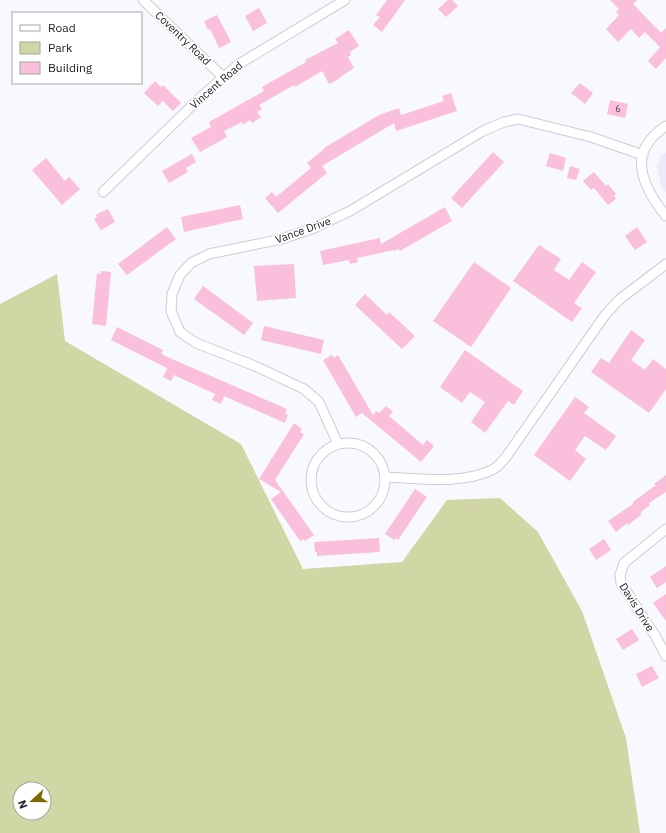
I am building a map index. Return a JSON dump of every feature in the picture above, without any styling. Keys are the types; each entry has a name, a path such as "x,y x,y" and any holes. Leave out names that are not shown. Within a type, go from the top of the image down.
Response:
{"street":[{"name":"Coventry Road","path":"143,0 223,76"},
{"name":"Vincent Road","path":"103,192 223,76 238,64 345,0"},
{"name":"Vance Drive","path":"338,444 319,402 304,389 255,366 196,342 180,332 171,311 172,294 180,275 191,263 209,254 282,239 314,228 350,211 483,131 504,122 518,119 533,122 591,137 643,155"},
{"path":"666,126 648,143 643,155 642,168 646,187 666,216"},
{"path":"385,477 455,480 494,469 506,458 605,315 620,299 666,264"},
{"path":"348,443 359,445 369,450 377,457 385,477 384,488 380,499 364,514 352,517 340,517 329,512 320,505 313,495 311,483 312,471 316,460 325,451 338,444 348,443"},
{"name":"Davis Drive","path":"666,529 624,563 620,575 621,583 656,637 666,656"}],"shaded area":[{"path":"666,152 666,193 661,186 657,166 661,155"}],"green space":[{"path":"57,274 65,341 241,444 303,569 402,562 447,500 500,498 538,532 582,611 626,738 640,833 0,833 0,304"}],"building":[{"path":"387,0 405,0 382,32 373,25 380,17 376,15"},
{"path":"448,0 452,0 458,6 446,17 438,9"},
{"path":"610,0 637,0 633,4 661,33 666,28 666,58 656,69 648,61 660,47 645,32 639,38 631,29 618,42 606,29 619,15 616,12 619,9"},
{"path":"259,8 267,23 253,31 245,16"},
{"path":"217,15 231,42 219,48 210,29 208,30 204,21"},
{"path":"349,30 359,46 350,52 351,55 348,57 354,68 329,84 322,71 295,87 294,85 259,105 262,109 257,112 261,117 252,123 250,120 243,125 242,122 224,131 227,137 200,152 191,138 211,127 209,122 264,91 262,87 306,62 305,60 338,43 335,39"},
{"path":"155,81 161,87 163,85 181,103 173,111 163,101 158,106 144,93"},
{"path":"580,83 593,93 585,104 571,93"},
{"path":"451,93 457,111 396,131 394,123 322,166 327,173 278,213 265,198 272,192 276,197 311,168 307,163 324,148 379,115 399,108 401,115 444,101 442,96"},
{"path":"610,100 628,104 625,118 607,114"},
{"path":"493,152 504,162 462,208 451,198"},
{"path":"550,153 566,158 563,171 546,166"},
{"path":"192,154 196,162 186,168 188,172 169,183 162,171"},
{"path":"46,158 65,181 69,177 80,189 62,205 32,170"},
{"path":"570,166 580,169 576,180 567,178"},
{"path":"594,172 606,186 608,184 616,194 614,196 616,199 608,205 594,188 591,190 583,181"},
{"path":"240,205 243,219 184,232 181,217"},
{"path":"445,207 452,221 400,251 398,249 357,258 358,262 350,264 349,260 323,265 320,251 380,238 381,244"},
{"path":"108,209 115,222 101,230 94,219 97,217 95,215"},
{"path":"167,227 176,239 127,275 118,264"},
{"path":"637,227 647,242 635,250 625,236"},
{"path":"539,245 561,259 554,270 569,280 582,262 596,272 574,303 582,308 572,322 513,281"},
{"path":"474,262 511,288 471,347 433,321"},
{"path":"294,264 296,298 270,300 270,298 269,300 257,301 254,266"},
{"path":"101,271 111,272 106,326 92,324 97,273 101,274"},
{"path":"203,286 253,323 244,335 194,299"},
{"path":"365,294 387,315 389,312 415,336 402,349 355,305"},
{"path":"264,326 324,340 321,354 261,340"},
{"path":"117,327 163,350 161,353 165,356 287,409 285,414 288,415 285,423 224,396 221,404 212,400 215,394 174,375 171,381 163,377 167,368 111,340"},
{"path":"631,330 645,340 631,360 645,370 653,359 666,369 666,389 649,413 591,372 601,358 609,363"},
{"path":"465,350 523,391 514,405 508,401 485,433 471,422 485,402 470,392 462,403 440,387"},
{"path":"332,355 334,358 338,355 373,415 376,411 379,413 386,406 393,412 389,416 423,445 427,440 434,446 421,462 362,413 356,417 323,360"},
{"path":"575,397 589,407 584,413 616,436 606,450 585,436 575,450 586,459 570,481 534,455"},
{"path":"294,423 302,429 300,432 304,434 275,480 314,535 305,541 304,539 300,541 271,499 281,492 259,479"},
{"path":"666,475 666,492 649,503 650,505 640,513 642,514 616,532 608,521 633,504 633,502 656,485 654,484"},
{"path":"415,489 427,497 398,540 396,538 394,540 385,534"},
{"path":"379,538 380,552 317,556 317,552 315,552 314,542"},
{"path":"604,539 611,550 596,560 589,549"},
{"path":"666,566 666,582 657,588 650,577"},
{"path":"666,594 666,621 653,603"},
{"path":"632,629 639,640 623,650 616,639"},
{"path":"652,666 659,678 642,687 636,674"}]}
